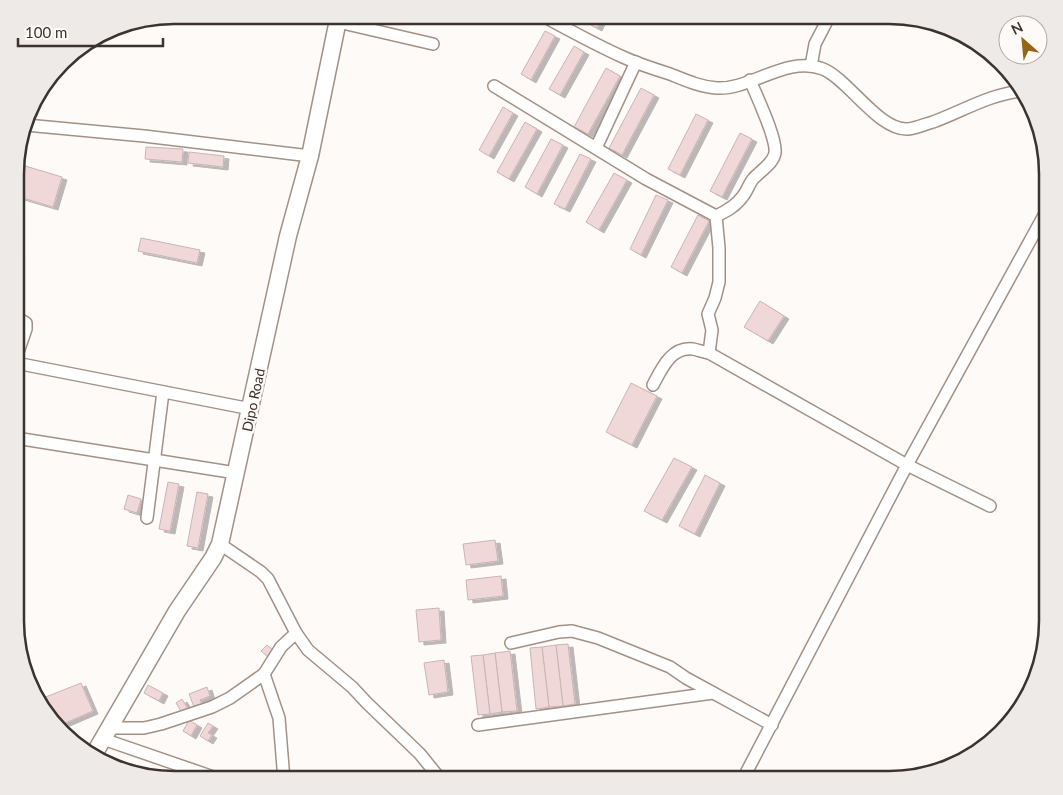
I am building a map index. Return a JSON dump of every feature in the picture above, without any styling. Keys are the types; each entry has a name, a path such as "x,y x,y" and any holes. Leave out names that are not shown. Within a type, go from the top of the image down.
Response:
{"main road":[{"name":"Dipo Road","path":"96,750 177,611 213,558 220,544 288,236 310,156 338,24"}],"street":[{"path":"358,24 433,44"},
{"path":"558,24 624,58 703,86 718,88 736,85 792,66 811,66 823,69 833,75 873,112 897,127 906,129 915,128 951,115 988,98 1015,92"},
{"path":"811,66 815,44 825,24"},
{"path":"596,148 636,62"},
{"path":"716,216 732,208 742,198 753,180 765,168 775,153 770,130 750,80"},
{"path":"596,148 494,86 646,179 716,216"},
{"path":"32,126 144,136 310,156"},
{"path":"708,354 712,330 708,314 719,282 719,248 716,216"},
{"path":"747,771 907,465 1039,224"},
{"path":"24,322 26,323 26,329 24,335"},
{"path":"653,385 661,367 676,353 690,348 708,354 907,465 990,506"},
{"path":"24,365 251,409"},
{"path":"146,518 163,392"},
{"path":"24,439 236,473"},
{"path":"220,544 261,572 268,579 296,633 308,650 352,687 366,703 420,754 434,771"},
{"path":"511,643 559,632 572,631 598,638 670,667 686,678 772,725"},
{"path":"106,733 161,724 212,707 230,698 264,674 281,647 296,633"},
{"path":"264,674 279,718 283,771"},
{"path":"478,726 713,693"},
{"path":"106,733 200,771"}],"building":[{"path":"589,24 599,24 597,28"},
{"path":"545,31 555,36 531,80 521,74"},
{"path":"574,46 584,52 560,95 549,89"},
{"path":"606,68 620,76 588,134 574,127"},
{"path":"641,88 654,95 622,155 609,148"},
{"path":"503,107 513,113 489,156 479,150"},
{"path":"696,114 708,120 680,175 668,169"},
{"path":"525,122 537,129 509,179 497,172"},
{"path":"740,133 752,139 722,197 710,191"},
{"path":"551,139 563,145 537,194 525,187"},
{"path":"146,147 183,149 182,162 145,159"},
{"path":"189,152 224,156 223,167 188,163"},
{"path":"580,154 591,159 565,209 554,204"},
{"path":"24,166 62,177 53,207 24,198"},
{"path":"614,173 627,180 599,230 586,222"},
{"path":"656,195 668,200 641,255 630,249"},
{"path":"698,215 709,221 682,273 671,267"},
{"path":"141,238 200,250 197,263 138,251"},
{"path":"760,301 784,316 768,341 744,327"},
{"path":"631,383 657,396 632,445 606,432"},
{"path":"674,458 692,467 662,520 644,511"},
{"path":"705,475 720,483 695,534 679,526"},
{"path":"168,482 179,484 170,531 159,529"},
{"path":"197,492 208,494 198,548 187,546"},
{"path":"128,495 141,499 137,513 124,509"},
{"path":"495,540 498,561 466,565 463,544"},
{"path":"501,576 503,596 468,600 466,580"},
{"path":"439,608 441,640 419,642 416,610"},
{"path":"568,644 575,704 563,706 556,645"},
{"path":"267,645 275,652 269,658 261,651"},
{"path":"556,645 563,706 549,707 542,647"},
{"path":"542,647 549,707 536,709 530,648"},
{"path":"510,651 517,711 502,712 495,653"},
{"path":"495,653 502,712 490,714 483,655"},
{"path":"483,655 490,714 478,715 471,656"},
{"path":"444,660 448,692 429,695 424,663"},
{"path":"81,683 93,711 64,723 45,697"},
{"path":"148,685 163,693 159,701 144,693"},
{"path":"207,687 210,696 200,700 202,704 194,707 189,694"},
{"path":"182,699 188,709 182,713 176,703"},
{"path":"189,720 197,725 191,736 183,731"},
{"path":"208,723 213,726 208,733 212,735 208,741 200,736"}]}
